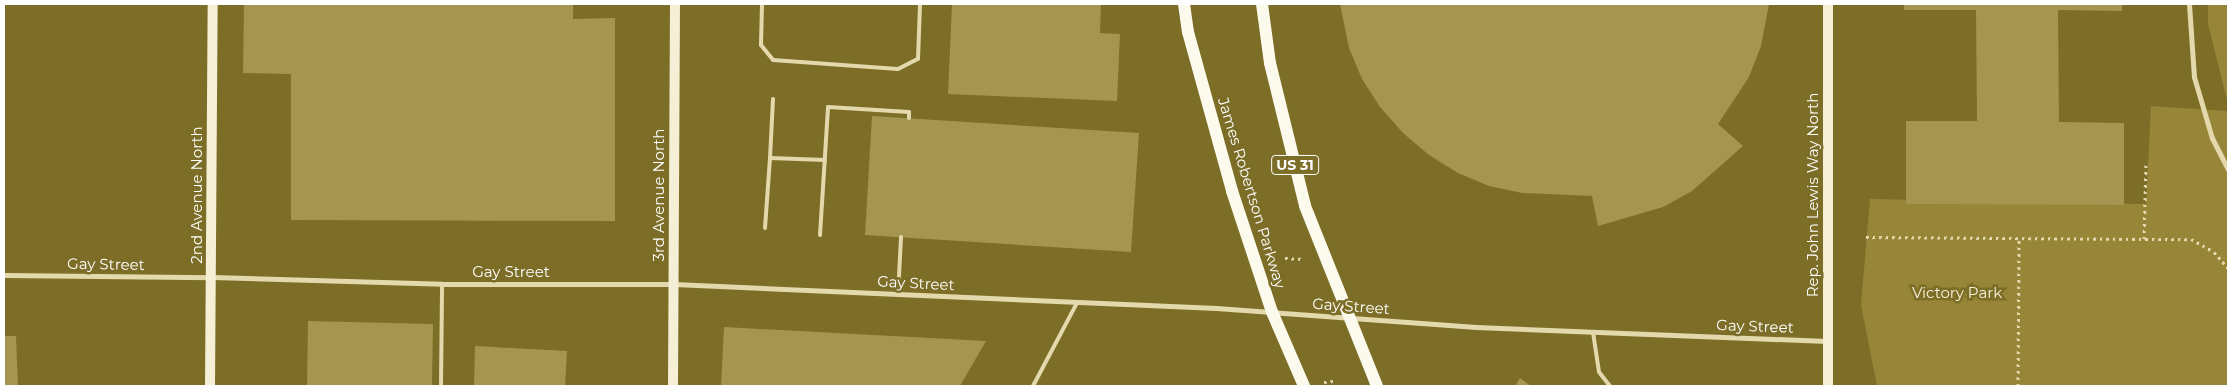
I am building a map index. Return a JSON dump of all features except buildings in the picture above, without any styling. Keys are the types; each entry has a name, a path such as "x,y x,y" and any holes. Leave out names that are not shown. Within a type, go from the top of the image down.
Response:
{"main road":[{"name":"James Robertson Parkway","path":"1184,4 1188,32 1232,191 1272,312 1304,386"},
{"name":"US 31","path":"1262,4 1270,63 1305,206 1377,386"}],"street":[{"name":"2nd Avenue North","path":"210,386 213,4"},
{"name":"3rd Avenue North","path":"673,386 675,4"},
{"name":"Rep. John Lewis Way North","path":"1828,4 1828,386"},
{"path":"2189,4 2194,77 2212,138 2228,170"},
{"name":"Gay Street","path":"4,275 212,277 442,284 674,284 1272,312 1349,319 1593,332 1827,341"}],"lane":[{"path":"762,4 761,45 774,60 898,69 918,59 920,4"},
{"path":"765,228 773,99"},
{"path":"820,235 828,107 909,112 909,118"},
{"path":"770,158 825,160"},
{"path":"898,295 901,237"},
{"path":"441,386 442,284"},
{"path":"1033,386 1076,303"},
{"path":"1593,332 1599,372 1610,386"}],"path":[{"path":"2144,239 2146,164"},
{"path":"1866,237 2191,239 2214,252 2228,268"},
{"path":"2018,386 2019,238"},
{"path":"1285,258 1307,260"}],"green space":[{"path":"2208,4 2228,4 2228,104 2208,24"},
{"name":"Victory Park","path":"2151,106 2228,111 2228,386 1877,386 1861,305 1870,199 2146,204"}]}
